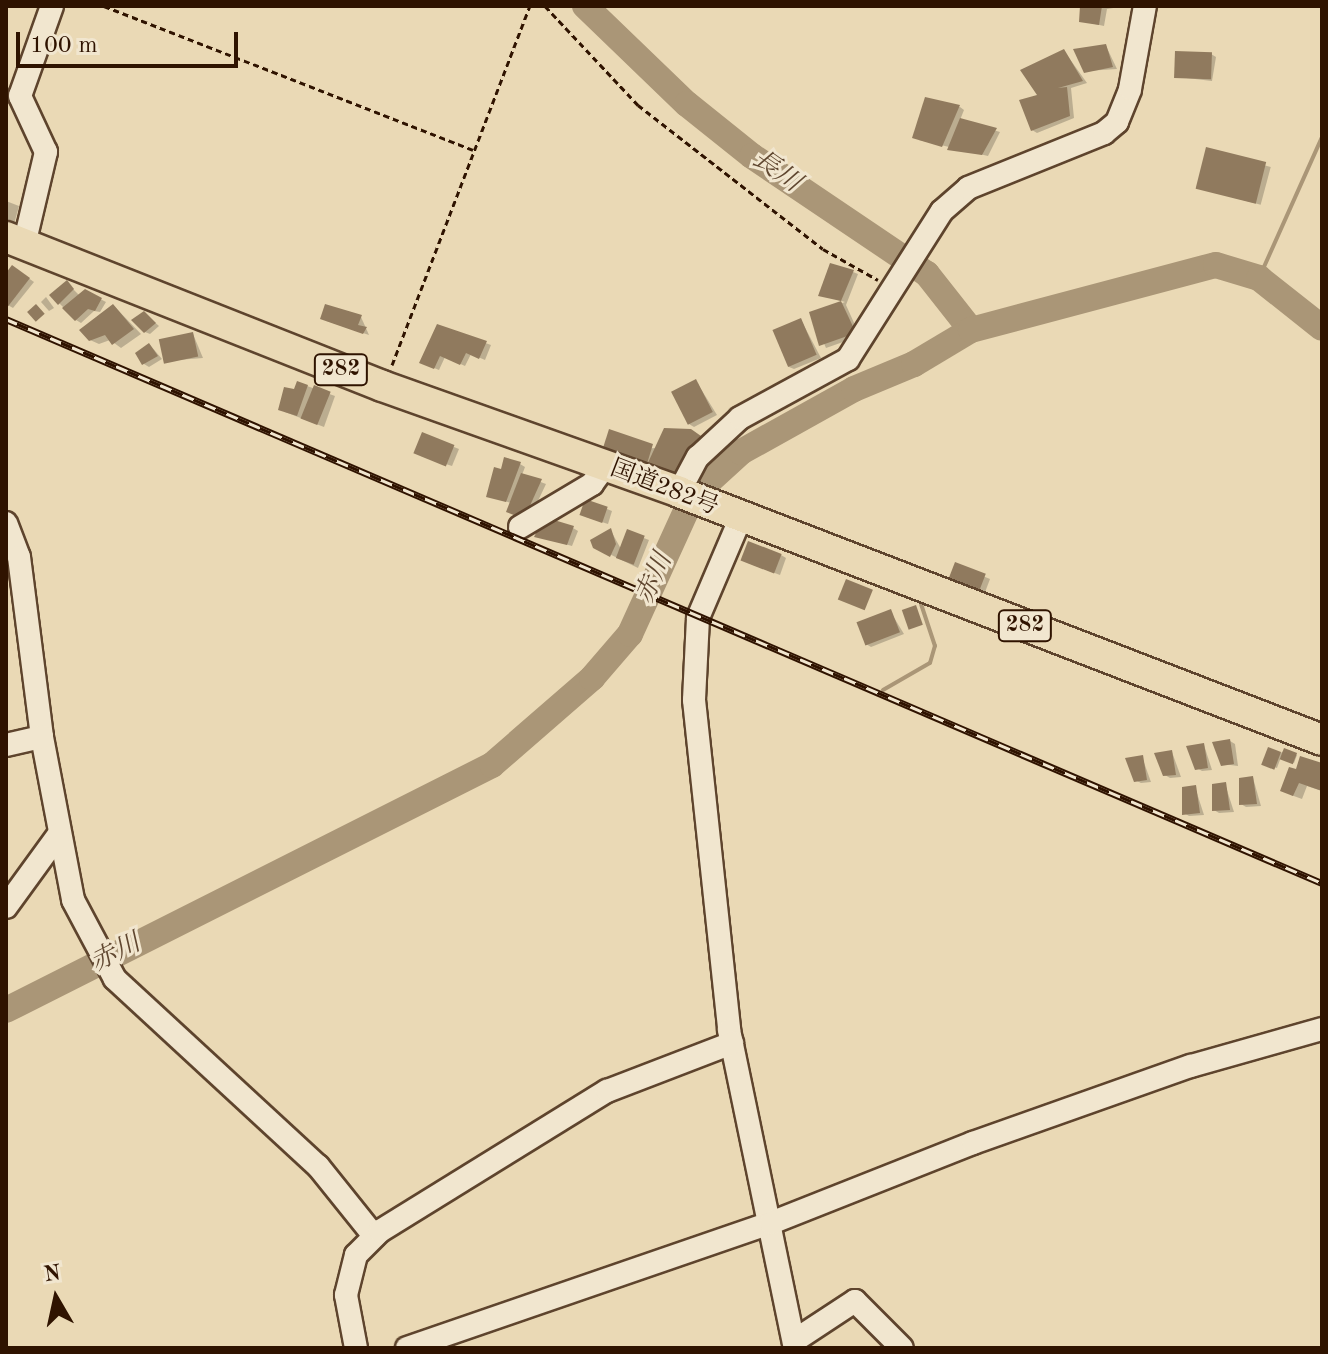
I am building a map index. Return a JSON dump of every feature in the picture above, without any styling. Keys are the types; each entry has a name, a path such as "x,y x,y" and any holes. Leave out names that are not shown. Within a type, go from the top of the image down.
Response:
{"highway":[{"name":"国道282号","path":"15,241 382,386 679,492 1322,740"}],"street":[{"path":"15,241 46,152 20,96 52,6"},
{"path":"679,492 698,457 740,418 848,359 895,290 942,211 988,176 1104,133 1117,122 1130,89 1145,6"},
{"path":"520,527 592,484 605,466"},
{"path":"734,515 698,618 693,661 732,1043 794,1344 855,1301 902,1348"},
{"path":"6,523 19,557 42,737 73,900 115,979 318,1166 374,1236"},
{"path":"6,745 42,737"},
{"path":"6,907 59,834"},
{"path":"407,1348 771,1223 891,1173 1191,1066 1322,1029"},
{"path":"356,1348 346,1295 356,1255 374,1236 607,1091 732,1043"}],"path":[{"path":"104,6 473,150"},
{"path":"382,386 530,6"},
{"path":"545,6 638,105 823,249 895,290"}],"building":[{"path":"1080,6 1102,6 1099,25 1079,22"},
{"path":"1106,44 1113,67 1084,73 1073,49"},
{"path":"1064,49 1083,81 1058,88 1067,87 1070,116 1031,131 1019,100 1037,95 1020,70"},
{"path":"1175,51 1212,52 1211,79 1174,78"},
{"path":"925,97 960,105 942,147 912,138"},
{"path":"960,118 997,128 982,155 947,150"},
{"path":"1206,147 1266,162 1256,204 1196,189"},
{"path":"830,263 854,270 841,301 818,296"},
{"path":"12,265 30,278 6,309 6,273"},
{"path":"67,280 74,289 58,305 49,295"},
{"path":"85,289 102,298 95,311 88,309 75,321 62,308"},
{"path":"841,301 856,333 819,346 809,312"},
{"path":"36,304 45,314 36,322 27,312"},
{"path":"113,304 134,329 112,345 105,335 89,341 79,330"},
{"path":"325,304 362,315 358,325 367,327 363,334 320,319"},
{"path":"144,311 156,323 144,333 131,320"},
{"path":"801,318 817,355 788,367 772,330"},
{"path":"437,324 487,341 479,359 466,353 460,365 440,356 434,369 419,363"},
{"path":"193,332 198,356 164,364 159,339"},
{"path":"149,343 158,356 142,365 135,353"},
{"path":"696,379 713,412 688,425 671,392"},
{"path":"297,381 308,385 297,416 278,410 284,387 294,389"},
{"path":"314,385 331,392 317,425 301,418"},
{"path":"664,428 691,429 701,436 680,477 646,467"},
{"path":"609,429 653,444 646,467 603,448"},
{"path":"422,432 454,445 446,466 413,453"},
{"path":"504,457 521,462 506,502 486,497 494,467 501,469"},
{"path":"521,473 542,479 524,519 506,512"},
{"path":"585,499 608,507 602,523 579,515"},
{"path":"544,517 574,526 567,545 534,537"},
{"path":"611,528 616,544 610,557 593,548 590,540"},
{"path":"627,529 645,536 634,565 616,558"},
{"path":"748,541 782,554 774,574 740,561"},
{"path":"955,562 986,574 978,594 947,583"},
{"path":"846,579 873,590 865,610 838,599"},
{"path":"916,605 923,625 909,630 902,610"},
{"path":"891,609 900,632 865,646 856,622"},
{"path":"1230,739 1234,764 1221,766 1212,742"},
{"path":"1204,743 1208,768 1195,770 1186,746"},
{"path":"1268,747 1281,752 1274,770 1261,765"},
{"path":"1284,748 1297,753 1293,764 1280,759"},
{"path":"1172,750 1176,775 1163,776 1154,753"},
{"path":"1143,755 1147,780 1134,782 1125,758"},
{"path":"1300,756 1322,763 1322,791 1299,783 1293,796 1280,791 1289,767 1296,769"},
{"path":"1253,776 1257,804 1239,805 1239,778"},
{"path":"1226,782 1230,810 1212,811 1212,784"},
{"path":"1196,785 1200,813 1182,815 1182,787"}],"waterway":[{"name":"長川","path":"585,6 687,104 752,156 927,274 971,330"},
{"path":"1259,278 1322,137"},
{"name":"赤川","path":"6,1010 492,765 592,678 630,634 693,496 741,452 854,389 914,364 971,330 1216,265 1259,278 1322,328"},
{"path":"883,690 930,663 935,646 921,604"}],"railway":[{"path":"6,319 1322,883"}]}
